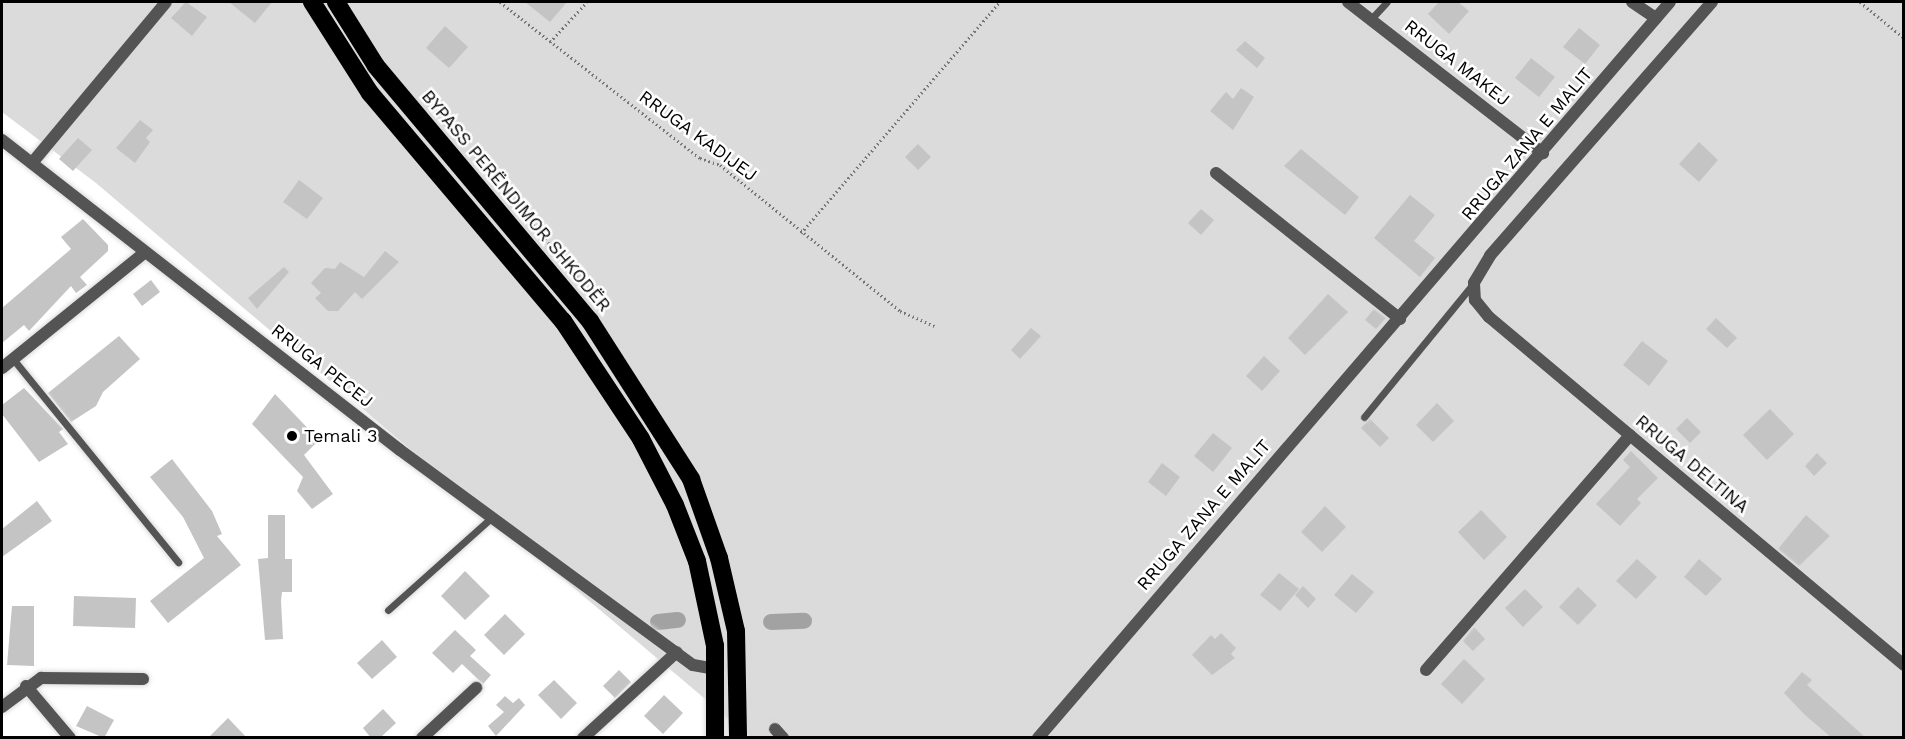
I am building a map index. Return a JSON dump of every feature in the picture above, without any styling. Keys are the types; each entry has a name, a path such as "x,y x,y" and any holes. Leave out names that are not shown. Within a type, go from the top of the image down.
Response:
{"highway":[{"path":"312,2 370,93 563,321 641,439 675,505 697,561 716,669 715,738"},
{"name":"BYPASS PERËNDIMOR SHKODËR","path":"336,2 376,66 591,321 692,479 719,558 736,631 738,738"}],"street":[{"path":"32,163 166,2"},
{"name":"RRUGA MAKEJ","path":"1348,2 1544,153"},
{"path":"1632,2 1656,18"},
{"name":"RRUGA ZANA E MALIT","path":"1038,738 1544,153 1670,2"},
{"path":"1474,283 1490,256 1712,2"},
{"name":"RRUGA PECEJ","path":"2,140 144,254 167,266 400,450 493,516 693,665 716,669"},
{"path":"1216,173 1400,319"},
{"path":"2,368 144,254"},
{"name":"RRUGA DELTINA","path":"1474,283 1475,300 1489,317 1904,665"},
{"path":"1426,670 1630,435"},
{"path":"583,738 677,652"},
{"path":"2,707 26,686 41,678 143,679"},
{"path":"26,686 70,738"},
{"path":"422,738 476,688"}],"lane":[{"path":"1371,19 1387,2"},
{"path":"1364,417 1474,283"},
{"path":"13,359 178,562"},
{"path":"388,610 493,516"}],"path":[{"name":"RRUGA KADIJEJ","path":"500,2 699,158 720,165 900,311 937,327"},
{"path":"550,42 587,2"},
{"path":"801,232 1000,2"},
{"path":"1860,2 1904,38"}],"shaded area":[{"path":"2,2 1903,2 1903,737 750,737 96,183 2,112"}],"building":[{"path":"186,2 207,17 192,36 171,18"},
{"path":"229,2 272,2 255,23"},
{"path":"525,2 567,2 550,22"},
{"path":"1439,2 1458,2 1469,11 1449,34 1428,14"},
{"path":"445,26 468,47 449,68 426,48"},
{"path":"1579,28 1600,45 1585,64 1563,47"},
{"path":"1245,41 1265,58 1257,68 1236,50"},
{"path":"1531,58 1555,77 1539,97 1515,78"},
{"path":"1241,88 1254,97 1233,130 1210,111 1226,92 1233,99"},
{"path":"140,120 153,130 146,138 150,142 135,163 116,148"},
{"path":"78,138 92,150 73,171 59,159"},
{"path":"1699,142 1718,160 1699,182 1679,164"},
{"path":"918,144 931,157 918,170 905,157"},
{"path":"1301,149 1359,197 1345,215 1284,166"},
{"path":"299,180 323,198 307,219 283,202"},
{"path":"1410,195 1435,215 1414,241 1435,258 1420,277 1374,238"},
{"path":"1201,209 1214,220 1201,235 1188,223"},
{"path":"83,219 108,245 108,251 80,277 87,285 76,293 71,286 29,331 24,325 2,343 2,308 71,249 61,237"},
{"path":"385,251 399,262 362,299 355,292 338,311 328,311 315,298 321,293 311,283 325,268 335,269 340,262 364,277"},
{"path":"284,267 289,272 257,309 248,298"},
{"path":"151,280 160,292 142,306 133,294"},
{"path":"1328,294 1348,312 1305,355 1288,338"},
{"path":"1374,309 1386,318 1376,329 1365,320"},
{"path":"1716,318 1737,338 1727,348 1706,329"},
{"path":"1031,328 1041,336 1020,359 1011,350"},
{"path":"119,336 140,359 103,392 96,406 71,422 48,393"},
{"path":"1642,341 1668,361 1649,386 1623,365"},
{"path":"1264,356 1280,371 1262,391 1246,376"},
{"path":"24,388 63,429 59,432 68,444 39,462 2,414 2,405"},
{"path":"275,394 319,440 304,455 333,494 312,509 297,491 303,477 252,424"},
{"path":"1437,403 1454,421 1433,442 1416,425"},
{"path":"1770,409 1794,434 1767,460 1743,435"},
{"path":"1687,418 1701,432 1690,443 1676,429"},
{"path":"1370,419 1389,438 1380,447 1361,428"},
{"path":"1213,433 1232,448 1213,472 1194,456"},
{"path":"1631,451 1658,478 1637,499 1641,503 1620,526 1596,504 1630,467 1623,460"},
{"path":"1817,453 1827,463 1814,476 1805,466"},
{"path":"172,459 212,511 222,534 217,536 241,565 168,623 150,601 204,558 183,517 150,477"},
{"path":"1162,463 1180,477 1166,496 1148,482"},
{"path":"37,501 52,521 2,557 2,529"},
{"path":"1325,506 1346,527 1322,552 1301,532"},
{"path":"1481,510 1507,537 1484,560 1458,532"},
{"path":"268,515 285,515 285,559 292,559 292,592 282,592 283,639 265,640 258,559 268,558"},
{"path":"1806,515 1830,536 1799,566 1778,549"},
{"path":"1637,559 1657,577 1636,599 1616,581"},
{"path":"1699,559 1722,579 1706,596 1684,577"},
{"path":"465,571 490,596 465,620 441,596"},
{"path":"1279,573 1299,589 1280,611 1260,595"},
{"path":"1352,574 1374,592 1356,613 1334,595"},
{"path":"1303,586 1316,599 1308,608 1295,595"},
{"path":"1578,587 1597,605 1578,625 1559,607"},
{"path":"1525,589 1543,607 1523,627 1505,608"},
{"path":"74,596 136,598 135,628 73,626"},
{"path":"12,606 34,606 34,666 7,665"},
{"path":"505,614 525,634 504,655 484,635"},
{"path":"1474,627 1485,639 1473,651 1463,641"},
{"path":"455,630 476,650 470,656 491,675 483,684 462,664 453,673 432,653"},
{"path":"1221,633 1236,648 1231,654 1235,658 1212,675 1192,655 1211,635 1215,639"},
{"path":"382,640 397,657 372,679 357,663"},
{"path":"1464,659 1485,679 1462,704 1441,684"},
{"path":"619,670 631,682 615,698 603,686"},
{"path":"1802,672 1812,680 1807,685 1866,738 1832,738 1805,715 1784,693"},
{"path":"554,680 577,703 561,719 538,695"},
{"path":"664,695 683,713 663,734 644,716"},
{"path":"505,696 513,703 519,698 525,705 496,736 488,726 504,712 496,705"},
{"path":"87,706 114,720 104,738 76,726"},
{"path":"383,709 396,723 380,738 371,738 363,728"},
{"path":"228,718 247,738 208,738"}],"waterway":[{"path":"658,622 678,620"},
{"path":"771,622 804,621"}],"place":[{"name":"Temali 3","path":"292,436"}]}
